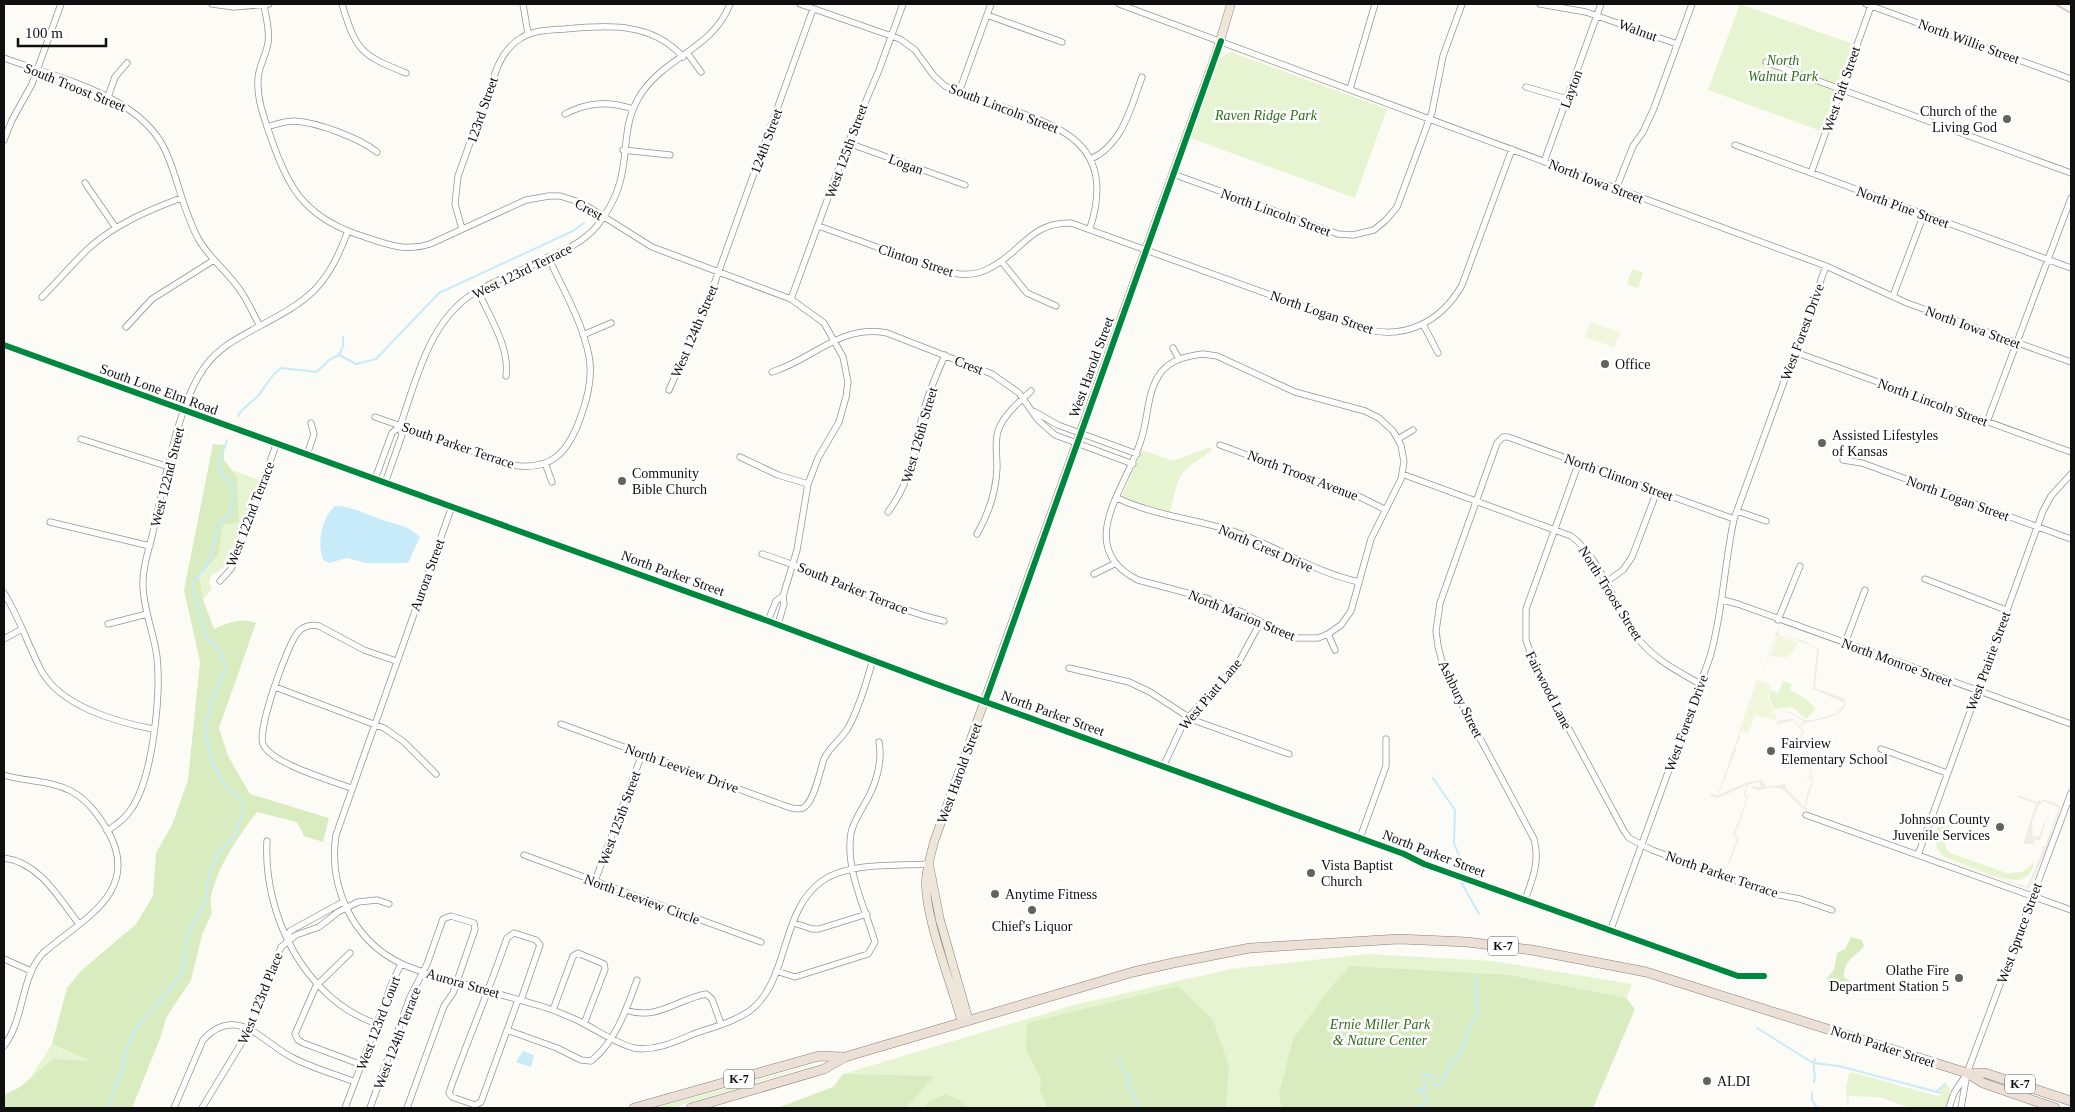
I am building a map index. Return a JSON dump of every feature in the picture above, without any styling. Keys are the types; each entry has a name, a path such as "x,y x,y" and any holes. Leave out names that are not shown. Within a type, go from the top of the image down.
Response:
{"highway":[{"name":"North Parker Street","path":"965,1021 1133,972 1250,948 1399,939 1491,944 1592,960 1681,982 1967,1073 1983,1083 2055,1108"},
{"name":"K-7","path":"691,1108 824,1069 845,1056 965,1021"},
{"name":"K-7","path":"634,1108 820,1056 845,1056"},
{"name":"North Parker Street","path":"1967,1073 1986,1073 2071,1101"}],"main road":[{"name":"West Harold Street","path":"965,1021 960,1016 930,910 926,880 936,834 1147,249 1221,41 1232,4"}],"street":[{"path":"4,140 37,71 61,4"},
{"path":"212,4 234,7 267,5"},
{"path":"342,4 351,34 362,51 371,58 406,73"},
{"path":"523,4 528,34 599,26 622,26 660,37 686,55 701,72"},
{"name":"West 123rd Terrace","path":"375,479 392,433 400,426 438,329 467,298 578,243 604,217 620,182 623,150 633,109 643,91 653,79 709,36 730,4"},
{"name":"South Lincoln Street","path":"800,4 892,36 915,50 940,82 959,92 1066,132 1078,142 1091,159 1098,180 1098,194 1090,228"},
{"name":"West 125th Street","path":"791,299 848,142 892,36 903,4"},
{"path":"959,92 991,4"},
{"name":"North Iowa Street","path":"1119,4 1826,266 1893,296 2071,362"},
{"path":"1350,89 1375,4"},
{"name":"North Lincoln Street","path":"1173,174 1332,232 1347,235 1362,234 1382,224 1397,207 1430,119 1437,95 1441,63 1462,4"},
{"name":"Walnut","path":"1540,4 1573,8 1677,44"},
{"name":"Layton","path":"1544,162 1601,4"},
{"path":"1616,189 1633,146 1643,132 1654,108 1692,4"},
{"name":"Crest","path":"267,5 268,34 259,72 258,91 267,126 281,168 291,187 308,207 326,220 348,231 395,247 414,249 526,200 549,196 582,203 652,247 791,299 824,323 836,340 843,356 846,374 845,406 808,484 794,564 783,596"},
{"name":"North Willie Street","path":"1869,5 2071,79"},
{"name":"West Taft Street","path":"1811,172 1869,5"},
{"name":"124th Street","path":"718,272 814,9"},
{"path":"987,15 1062,42"},
{"name":"123rd Street","path":"462,229 455,204 458,176 500,61 514,43 528,34"},
{"name":"South Troost Street","path":"4,58 108,97 132,110 154,131 166,151 188,219 199,240 240,289 260,326"},
{"path":"1766,62 2071,173"},
{"path":"108,97 115,77 127,63"},
{"path":"1091,159 1105,150 1119,134 1142,77"},
{"path":"1526,87 1567,99"},
{"path":"565,114 585,105 606,102 633,109"},
{"path":"267,126 288,122 309,124 355,139 377,152"},
{"name":"Logan","path":"848,142 965,186"},
{"name":"North Pine Street","path":"1735,145 2071,268"},
{"name":"North Logan Street","path":"1147,249 1369,330 1398,332 1423,324 1444,310 1462,285 1512,149"},
{"path":"623,150 670,155"},
{"path":"85,183 116,228"},
{"path":"42,297 91,247 116,228 157,207 181,198"},
{"path":"1987,422 2071,198"},
{"path":"1893,296 1924,214"},
{"name":"Clinton Street","path":"818,226 949,272 971,274 984,271 1001,261 1032,233 1043,227 1060,222 1090,228 1147,249"},
{"name":"West 122nd Street","path":"107,830 125,818 135,804 149,765 158,672 153,633 147,614 143,584 169,467 196,381 211,359 232,341 296,306 315,291 333,266 348,231"},
{"name":"South Parker Terrace","path":"376,417 512,465 524,467 546,463 562,453 571,443 586,404 590,378 589,358 583,335 548,258"},
{"path":"126,327 152,299 214,260"},
{"path":"1001,261 1027,293 1056,306"},
{"name":"West Forest Drive","path":"1611,929 1716,635 1723,600 1726,559 1734,519 1826,266"},
{"name":"West 124th Street","path":"669,390 698,327 718,272"},
{"path":"478,291 504,351 507,366 506,376"},
{"path":"583,335 611,323"},
{"path":"1423,324 1438,353"},
{"name":"Crest","path":"772,372 786,367 855,332 874,331 887,333 992,374 1019,393 1045,427 1055,435 1077,444"},
{"name":"South Lone Elm Road","path":"4,345 307,455"},
{"path":"1173,348 1179,359"},
{"name":"North Lincoln Street","path":"1795,352 2071,452"},
{"path":"1094,574 1116,563 1108,547 1105,529 1108,514 1137,454 1154,384 1168,365 1179,359 1203,354 1217,356 1295,392 1372,414 1389,426 1398,439 1403,454 1402,474 1370,539 1355,602 1348,617 1337,629 1328,634 1335,650"},
{"name":"West 126th Street","path":"888,512 903,490 912,466 924,411 944,355"},
{"path":"976,534 985,520 993,496 996,482 996,442 1000,426 1031,391"},
{"name":"Crest","path":"1032,411 1058,425 1081,434"},
{"path":"307,455 314,434 311,423"},
{"name":"West 123rd Terrace","path":"385,483 402,435 400,426"},
{"path":"1398,439 1413,430"},
{"path":"1081,434 1137,454"},
{"name":"North Clinton Street","path":"1503,436 1734,519"},
{"name":"Ashbury Street","path":"1503,436 1497,443 1440,603 1437,624 1438,646 1445,673 1534,839 1536,866 1525,900"},
{"path":"81,439 169,467"},
{"path":"1077,444 1133,464"},
{"name":"West 122nd Terrace","path":"220,581 231,570 276,445"},
{"name":"North Troost Avenue","path":"1220,445 1356,494 1384,509"},
{"name":"North Parker Street","path":"307,455 778,624 1525,900 1611,929 1738,976 1764,976"},
{"path":"740,457 778,475 808,484"},
{"name":"North Logan Street","path":"1843,460 1862,463 2071,539"},
{"name":"Fairwood Lane","path":"1578,462 1526,609 1524,624 1527,648 1624,831 1629,838 1641,845"},
{"path":"546,463 552,482"},
{"name":"North Troost Street","path":"1402,474 1571,536 1585,548 1636,636 1647,650 1662,663 1700,684"},
{"name":"West Prairie Street","path":"1918,855 2037,527 2052,496 2071,474"},
{"path":"1605,583 1623,570 1632,557 1657,491"},
{"name":"North Crest Drive","path":"1117,498 1132,506 1207,523 1237,533 1322,572 1359,582"},
{"name":"Aurora Street","path":"452,506 340,817 334,842 335,872 344,905 351,918 368,940 401,964 553,1010 610,1038 635,1048 648,1048 672,1043 751,1010 768,991 801,905 810,891 832,874 853,869 929,864"},
{"path":"1737,511 1766,521"},
{"path":"50,522 150,546"},
{"name":"South Parker Terrace","path":"762,554 834,579 883,603 944,620"},
{"name":"North Marion Street","path":"1116,563 1138,580 1206,598 1242,612 1260,623 1296,639 1318,638 1328,634"},
{"path":"1778,620 1800,566"},
{"path":"1925,579 2006,610"},
{"path":"1845,643 1865,590"},
{"path":"4,594 42,671 63,695 82,706 136,726 153,729"},
{"path":"768,621 776,601 783,596 784,604 778,624"},
{"name":"North Monroe Street","path":"1723,600 2071,724"},
{"path":"108,624 147,614"},
{"name":"West Piatt Lane","path":"1163,767 1179,730 1188,717 1240,660 1260,623"},
{"path":"351,788 283,760 267,751 263,745 262,734 275,687 296,636 307,626 319,626 364,650 396,661"},
{"path":"4,639 22,629"},
{"name":"North Leeview Drive","path":"561,724 796,809 803,808 809,803 812,796 826,754 844,734 852,721 873,659"},
{"path":"1069,668 1116,678 1137,685 1188,717 1288,754"},
{"path":"275,687 393,733 436,774"},
{"path":"1360,838 1386,766 1386,740"},
{"path":"776,971 796,977 868,954 874,947 875,942 853,869 852,830 877,774 880,762 879,742"},
{"path":"1881,748 1947,773"},
{"name":"West 125th Street","path":"595,881 642,754"},
{"path":"4,775 50,784 70,791 91,806 107,830 117,856 116,880 108,898 80,924 43,953 31,972 17,1023 4,1046"},
{"name":"West Spruce Street","path":"1967,1073 2071,793"},
{"path":"1806,815 2071,910"},
{"path":"267,841 267,863 273,903 287,940 300,961 319,984 347,1008 377,1024"},
{"name":"North Parker Terrace","path":"1641,845 1769,892 1800,899 1832,910"},
{"name":"North Leeview Circle","path":"524,855 761,942"},
{"path":"4,858 18,860 33,869 80,924"},
{"path":"344,905 367,900 389,904"},
{"name":"West 123rd Place","path":"287,940 302,932 319,927 332,918 344,905"},
{"name":"West 123rd Place","path":"202,1108 250,1029 277,954 287,940 290,931 344,905"},
{"path":"794,923 812,929 819,929 866,914"},
{"path":"332,918 342,915 351,918"},
{"name":"West 124th Terrace","path":"370,1108 410,997 423,972 443,919 449,916 474,923 476,927 457,982"},
{"path":"515,933 539,943 540,947 480,1104 475,1105 452,1097 449,1091 480,1005 488,991 508,936 515,933"},
{"path":"350,953 319,984 308,1000 296,1037 303,1043 362,1064"},
{"path":"553,1010 572,959 578,953 601,962 605,966 584,1024"},
{"path":"4,960 31,972"},
{"name":"West 123rd Court","path":"345,1108 401,964"},
{"path":"507,1030 590,1062 603,1050 621,1024 636,980"},
{"path":"407,1108 444,1006 453,993 457,982"},
{"path":"626,1010 638,1013 661,1011 706,994 712,999 721,1024"},
{"path":"174,1108 199,1046 208,1034 226,1025 250,1029 263,1035 285,1053 299,1061 355,1082"},
{"path":"1949,1108 1954,1093 1967,1073"},
{"path":"1961,1108 1967,1073"}],"green space":[{"name":"North Walnut Park","path":"1740,4 1853,44 1821,131 1708,90"},
{"name":"Raven Ridge Park","path":"1230,52 1387,109 1355,198 1190,138 1218,62 1221,57"},
{"path":"1632,269 1643,273 1638,288 1627,284"},
{"path":"1590,322 1620,332 1614,347 1585,337"},
{"path":"213,444 224,445 224,460 237,477 239,522 223,525 218,555 199,576 203,600 214,629 240,621 256,623 219,728 228,756 250,794 329,818 323,842 304,836 297,822 257,812 250,821 233,846 218,875 213,889 212,913 202,935 191,980 166,1018 161,1036 132,1108 4,1108 4,1095 20,1087 53,1059 91,1061 52,1044 67,988 81,971 136,924 153,896 156,853 172,825 188,780 200,662 184,590"},
{"path":"1210,447 1212,451 1186,469 1178,481 1170,512 1134,504 1122,496 1142,450 1173,461"},
{"path":"232,470 259,480 229,564 211,576 209,582 212,589 203,600 199,576 218,555 222,525 239,521 237,477"},
{"path":"1778,635 1797,642 1793,652 1785,658 1770,656"},
{"path":"1757,680 1771,685 1768,697 1778,721 1755,715 1748,734 1739,731"},
{"path":"1783,681 1792,684 1790,690 1805,698 1816,709 1806,719 1792,707 1775,709 1769,693 1770,690 1778,693"},
{"path":"1946,819 1949,824 1945,847 1950,853 2007,873 2022,872 2033,863 2032,870 2021,879 2012,880 1981,871 1943,856 1935,842 1935,836 1938,826"},
{"path":"1851,937 1862,940 1864,946 1851,959 1844,971 1844,977 1850,981 1847,986 1839,991 1832,991 1826,979 1834,970 1837,953 1845,949"},
{"name":"Ernie Miller Park & Nature Center","path":"1368,954 1493,961 1632,984 1585,1108 831,1108 843,1074 1074,1005 1231,969"},
{"path":"1350,966 1509,975 1626,998 1635,1009 1593,1108 1282,1108 1279,1094 1293,1039 1332,986"},
{"path":"1178,986 1213,1020 1229,1066 1226,1108 1047,1108 1040,1090 1041,1079 1026,1049 1027,1023"},
{"path":"52,1044 93,1061 76,1062 31,1077"},
{"path":"819,1063 673,1108 654,1108"},
{"path":"1851,1072 1937,1096 1942,1095 1939,1089 1946,1084 1950,1093 1949,1099 1946,1108 1911,1108 1879,1097 1849,1096 1848,1108 1846,1088"},
{"path":"843,1074 934,1076 906,1108 777,1108 833,1087"},
{"path":"945,1094 960,1100 969,1108 926,1108 925,1104"}],"shaded area":[{"path":"1779,625 1778,633 1806,642 1819,649 1815,688 1845,699 1846,702 1843,710 1836,715 1807,722 1800,727 1804,731 1800,740 1807,745 1813,782 1805,807 1811,812 1802,808 1784,790 1774,787 1758,790 1752,788 1753,786 1761,787 1760,782 1749,784 1745,794 1753,799 1748,797 1735,835 1739,838 1728,867 1724,871 1719,871 1718,868 1723,870 1727,867 1737,838 1733,836 1747,797 1743,795 1747,785 1718,798 1710,796 1711,793 1717,796 1740,731 1740,740 1736,745 1736,750 1718,795 1748,782 1762,780 1767,787 1785,784 1786,788 1804,807 1808,790 1812,783 1811,778 1803,779 1811,776 1809,766 1806,766 1809,764 1806,745 1800,742 1798,745 1802,731 1793,720 1776,725 1778,721 1793,718 1799,726 1804,722 1794,715 1775,709 1792,713 1805,720 1814,720 1837,713 1845,703 1813,689 1817,648 1781,634 1776,636 1760,681"},
{"path":"2018,795 2037,802 2040,798 2040,802 2044,799 2061,806 2047,849 2029,889 1926,853 2027,887 2043,849 2041,848 2045,846 2059,808 2044,801 2039,805 2032,822 2033,837 2039,836 2050,809 2040,840 2034,840 2034,846 2033,844 2023,844 2036,804 2017,797"}],"water":[{"path":"335,506 353,509 415,532 420,537 408,563 366,563 347,558 329,563 323,560 320,539 323,524"},
{"path":"523,1051 534,1055 531,1067 516,1062"}],"waterway":[{"path":"238,416 258,396 281,368 317,372 329,360 339,355 356,364 376,359 439,293 573,231 584,223"},
{"path":"339,355 343,346 343,337"},
{"path":"108,1108 124,1064 123,1057 136,1029 182,974 188,933 206,900 208,881 216,855 235,837 243,810 241,800 224,784 211,760 205,730 212,699 226,668 221,652 205,636 192,583 205,568 212,552 218,525 230,513 234,491 230,482 221,473 219,463 227,440"},
{"path":"1433,778 1455,810 1454,843 1463,866 1463,873"},
{"path":"1461,882 1479,914"},
{"path":"1415,1108 1424,1105 1428,1097 1417,1090 1427,1088 1423,1078 1425,1074 1432,1076 1435,1085 1442,1084 1451,1063 1461,1053 1471,1024 1478,1014 1476,1005 1477,975"},
{"path":"1757,1028 1813,1063 1839,1066 1941,1093"},
{"path":"1120,1058 1120,1066 1129,1078 1129,1087 1139,1108"},
{"path":"1814,1082 1815,1059"},
{"path":"1936,1092 1945,1084"},
{"path":"1812,1093 1812,1100 1817,1108"}],"railway":[{"path":"2055,4 2071,13"}],"cycle path":[{"path":"985,702 1221,41"},
{"path":"4,345 768,621 1404,854 1424,864 1738,976 1764,976"}],"place":[{"name":"Church of the Living God","path":"2007,119"},
{"name":"Office","path":"1605,364"},
{"name":"Assisted Lifestyles of Kansas","path":"1822,443"},
{"name":"Community Bible Church","path":"622,481"},
{"name":"Fairview Elementary School","path":"1771,751"},
{"name":"Johnson County Juvenile Services","path":"2000,827"},
{"name":"Vista Baptist Church","path":"1311,873"},
{"name":"Anytime Fitness","path":"995,894"},
{"name":"Chief's Liquor","path":"1032,910"},
{"name":"Olathe Fire Department Station 5","path":"1959,978"},
{"name":"ALDI","path":"1707,1081"}]}
